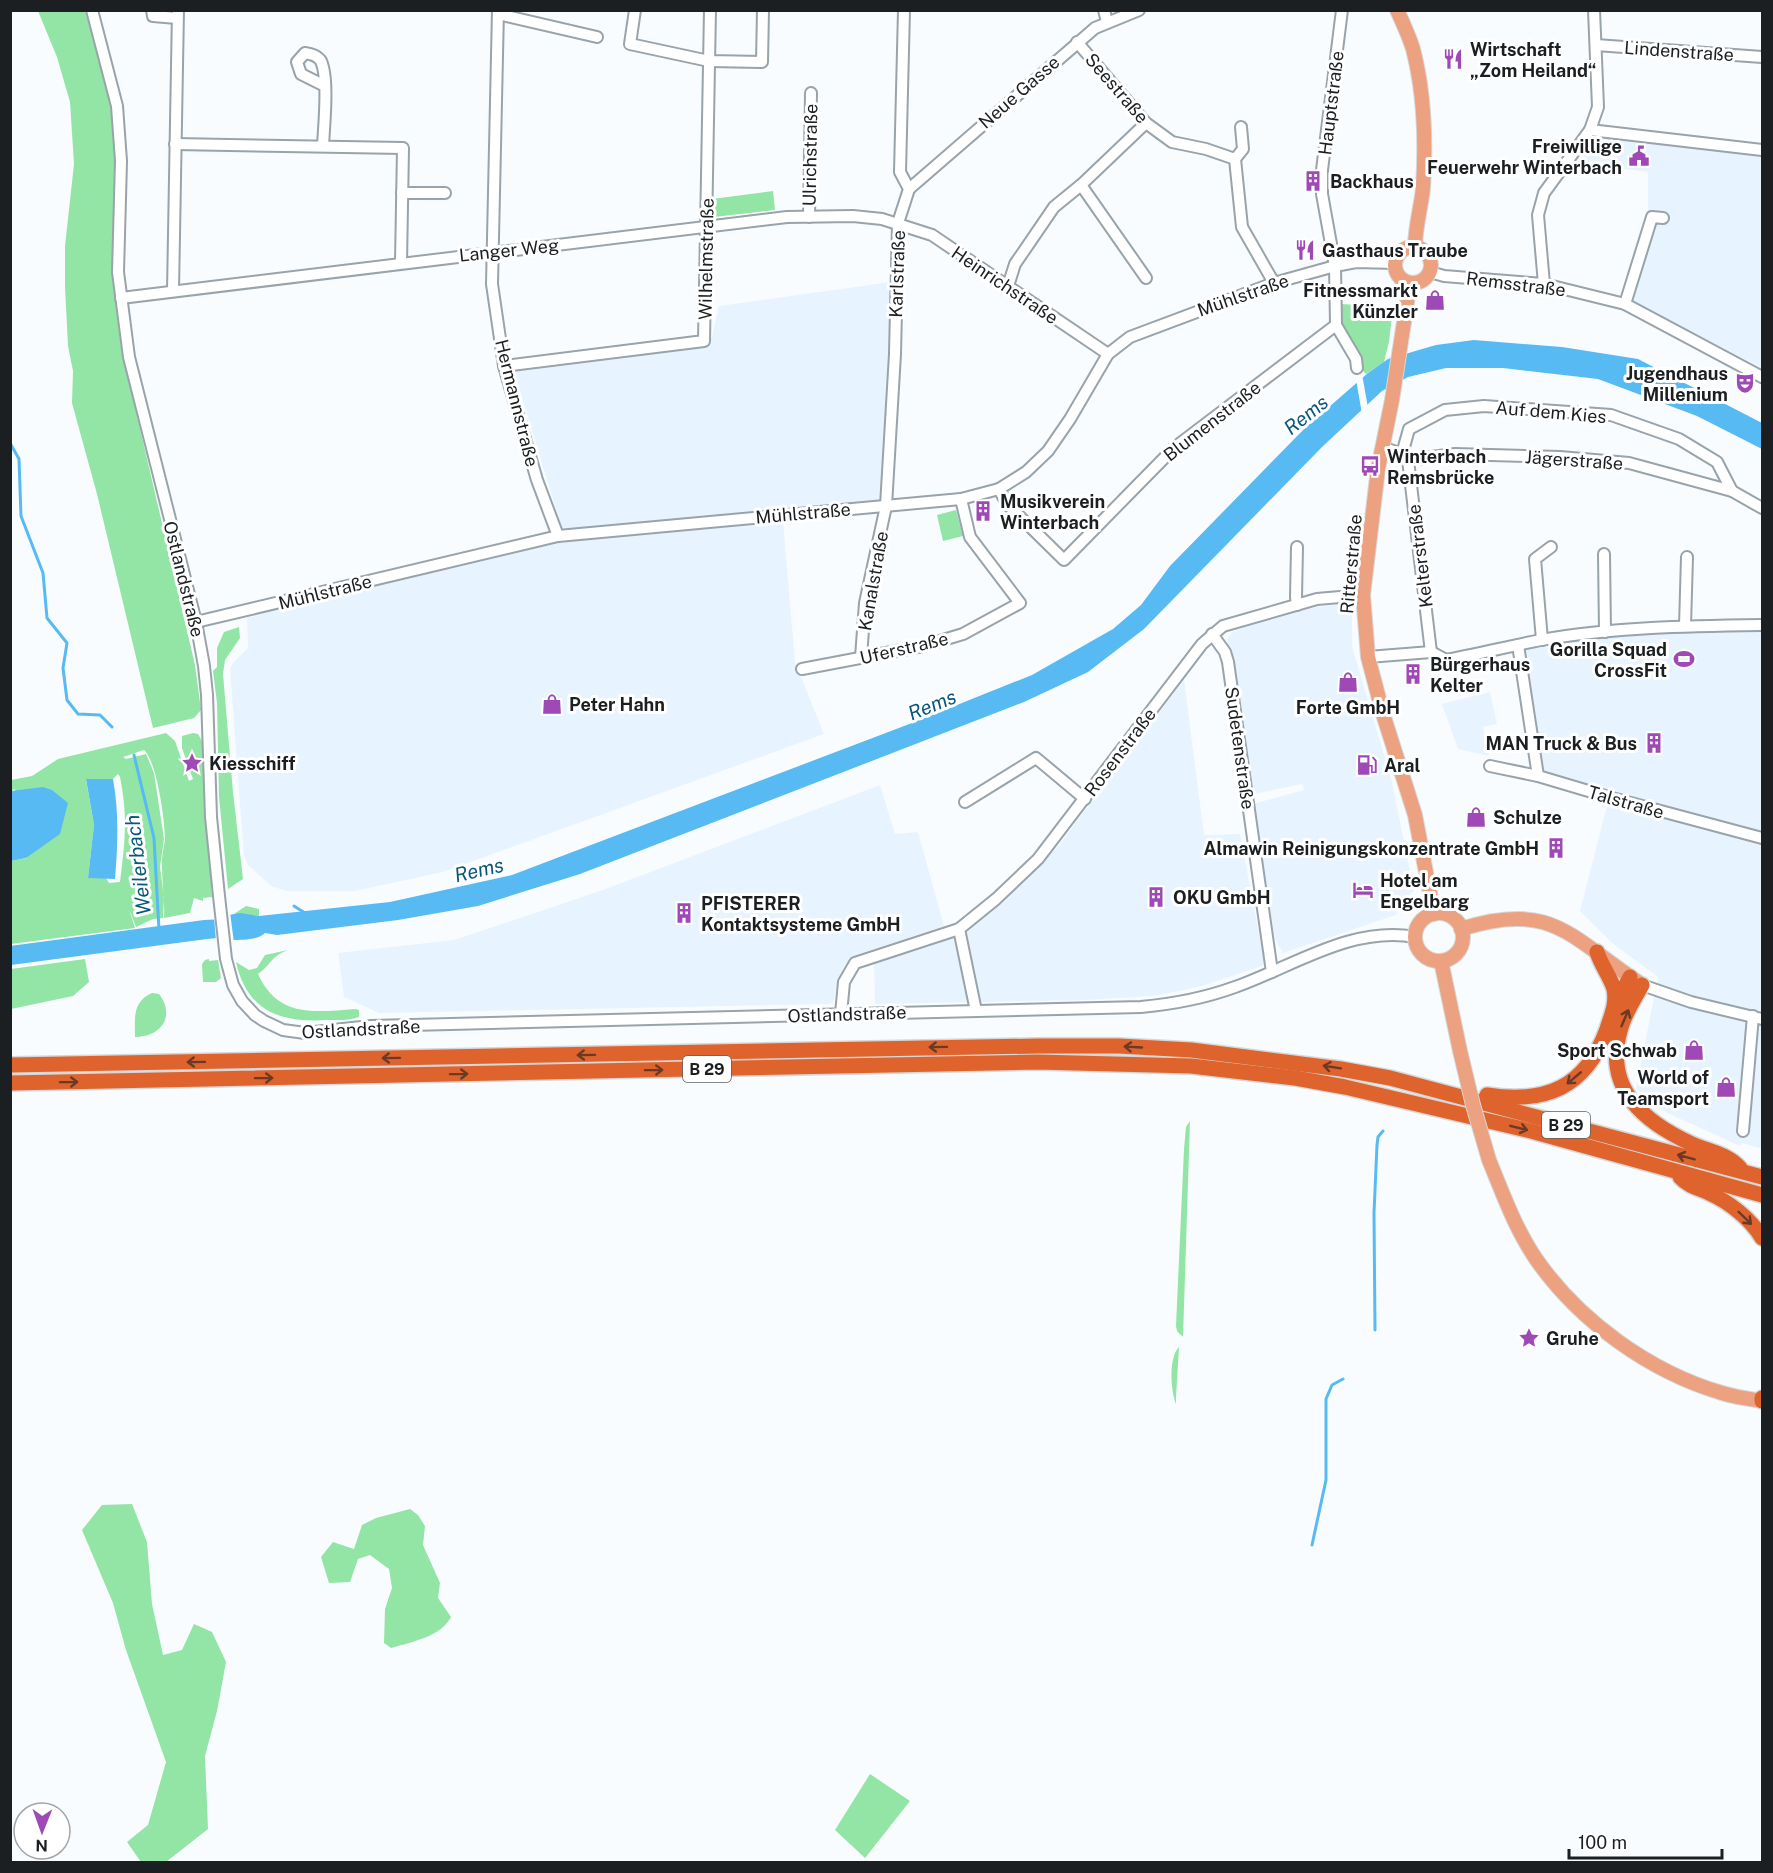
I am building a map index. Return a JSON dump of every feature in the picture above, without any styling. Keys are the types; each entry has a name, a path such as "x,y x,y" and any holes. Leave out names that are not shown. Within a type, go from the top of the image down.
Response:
{"highway":[{"path":"1597,951 1601,966 1614,989 1614,1008"},
{"path":"1390,1078 1408,1077 1502,1097 1532,1098 1544,1095 1569,1083 1589,1064 1605,1033 1614,1008 1636,981"},
{"path":"1636,981 1617,1045 1617,1065 1624,1089 1635,1107 1660,1128 1703,1149 1732,1159 1742,1172"},
{"name":"B 29","path":"10,1065 928,1047 1108,1046 1191,1050 1245,1055 1390,1078 1762,1177"},
{"name":"B 29","path":"10,1083 1037,1062 1191,1066 1295,1078 1401,1099 1531,1131 1762,1195"},
{"path":"1672,1171 1686,1184 1711,1193 1730,1205 1746,1218 1762,1239"}],"main road":[{"path":"1397,10 1412,47 1422,91 1425,139 1415,248"},
{"path":"1415,248 1425,252 1428,256 1430,272 1422,281 1410,283 1397,274 1395,264 1404,250 1415,248"},
{"name":"Ritterstraße","path":"1410,283 1392,400 1382,447 1363,596 1368,657 1383,714 1415,815 1434,914"},
{"path":"1434,914 1447,915 1458,923 1461,929 1459,950 1454,956 1434,961 1419,950 1415,937 1416,931 1422,920 1434,914"},
{"path":"1461,929 1489,920 1512,918 1535,920 1557,927 1578,938 1636,981"},
{"path":"1441,961 1473,1105 1489,1160 1514,1220 1537,1259 1574,1304 1620,1344 1677,1377 1723,1394 1762,1400"}],"street":[{"name":"Ostlandstraße","path":"92,10 117,106 121,161 117,240 121,298 129,357 196,622 204,666 211,817 226,959 233,984 249,1008 264,1021 283,1030 315,1032 371,1026 1120,1008 1160,1005 1215,994 1341,944 1373,935 1415,937"},
{"path":"152,10 153,16 178,14 173,291"},
{"path":"635,10 630,44 709,62 762,62 763,10"},
{"name":"Wilhelmstraße","path":"504,366 704,341 710,10"},
{"path":"904,10 900,172 909,189"},
{"path":"1104,10 1107,22"},
{"name":"Neue Gasse","path":"909,189 1077,42 1095,28 1139,10"},
{"name":"Hauptstraße","path":"1336,325 1335,266 1322,194 1322,170 1342,10"},
{"path":"1544,284 1538,215 1544,193 1590,130 1598,107 1594,10"},
{"name":"Hermannstraße","path":"558,536 537,480 504,366 492,284 498,12 597,37"},
{"name":"Seestraße","path":"1077,42 1146,123 1172,141 1235,159"},
{"name":"Lindenstraße","path":"1596,45 1762,57"},
{"path":"323,146 325,86"},
{"name":"Ulrichstraße","path":"809,217 811,93"},
{"path":"1008,286 1015,264 1054,207 1081,185 1146,123"},
{"path":"1241,127 1243,149 1235,159 1242,227 1274,283"},
{"path":"1590,130 1762,150"},
{"path":"175,144 403,148 401,263"},
{"path":"1081,185 1146,278"},
{"name":"Karlstraße","path":"886,506 895,354 898,223 909,189"},
{"path":"402,193 445,193"},
{"name":"Langer Weg","path":"121,298 787,217 853,216 898,223"},
{"path":"1625,304 1652,217 1663,218"},
{"name":"Heinrichstraße","path":"898,223 932,235 1108,354"},
{"name":"Mühlstraße","path":"196,622 558,536 961,499 999,489 1026,472 1048,451 1071,419 1108,354 1130,337 1274,283 1335,266 1356,262 1395,264"},
{"name":"Remsstraße","path":"1430,272 1444,276 1544,284 1625,304 1762,378"},
{"path":"1336,325 1356,359 1357,368"},
{"name":"Blumenstraße","path":"999,489 1007,504 1064,560 1174,448 1336,325"},
{"name":"Auf dem Kies","path":"1405,457 1409,429 1445,410 1484,406 1611,415 1679,439 1717,462 1732,491"},
{"name":"Jägerstraße","path":"1382,447 1405,457 1455,454 1560,457 1629,464 1732,491 1762,508"},
{"name":"Kelterstraße","path":"1405,457 1431,652"},
{"name":"Uferstraße","path":"802,669 923,646 963,634 1020,603 970,537 961,499"},
{"name":"Kanalstraße","path":"861,657 865,603 886,506"},
{"path":"1297,547 1297,605"},
{"path":"1542,640 1535,559 1551,547"},
{"path":"1604,554 1605,632"},
{"path":"1685,626 1687,557"},
{"name":"Rosenstraße","path":"841,1014 844,982 855,963 959,929 996,899 1038,859 1212,634 1223,626 1317,599 1363,596"},
{"path":"1368,657 1431,652 1446,660 1542,640 1605,632 1685,626 1762,625"},
{"name":"Sudetenstraße","path":"1212,634 1225,652 1228,662 1272,972"},
{"path":"1518,645 1538,776"},
{"path":"965,802 1036,758 1085,799"},
{"name":"Talstraße","path":"1490,766 1538,776 1762,838"},
{"path":"959,929 976,1011"},
{"path":"1636,981 1690,1002 1758,1018 1743,1131"}],"shaded area":[{"path":"1590,138 1762,148 1762,368 1627,298 1648,210 1648,172 1580,163"},
{"path":"891,282 893,354 884,511 783,520 795,662 824,734 443,872 355,891 286,891 271,886 248,865 244,857 230,669 248,648 247,618 565,539 512,365 712,338 719,306"},
{"path":"1342,604 1352,611 1352,646 1392,782 1414,891 1400,903 1396,915 1283,953 1275,939 1253,804 1304,790 1302,784 1250,795 1227,640 1232,632 1260,622 1316,607"},
{"path":"1685,629 1762,629 1762,1149 1742,1143 1740,1146 1667,1113 1636,1089 1658,977 1612,943 1580,911 1609,798 1542,775 1522,649 1542,643"},
{"path":"1184,680 1204,835 1240,834 1265,965 1199,987 1153,996 1087,1000 875,1004 874,962 929,947 966,932 1006,900 1058,846"},
{"path":"1490,692 1497,724 1483,727 1489,756 1458,749 1442,704"},
{"path":"880,785 895,834 918,832 944,926 853,956 844,966 838,978 834,1000 830,1004 379,1013 344,997 338,953 454,940 603,890"}],"green space":[{"path":"38,11 85,11 107,85 114,130 112,276 121,347 195,665 201,710 194,718 153,728 97,494 72,403 73,371 68,346 65,287 65,246 74,164 70,102 57,57"},
{"path":"773,191 775,210 714,217 712,199"},
{"path":"1341,304 1393,307 1384,362 1366,374 1363,371 1360,355 1339,321"},
{"path":"956,510 963,536 943,541 937,515"},
{"path":"239,627 240,638 225,660 223,674 243,879 228,889 219,797 217,703 213,671 217,667 217,648 224,632"},
{"path":"166,733 175,741 189,781 193,779 182,748 182,736 198,734 202,741 212,897 203,898 203,901 194,898 190,913 164,918 164,900 163,918 153,919 136,927 129,909 135,928 11,944 11,861 27,858 15,789 11,791 11,780 32,776 58,759","holes":["144,750 153,766 164,819 165,839 162,856 164,894 160,867 164,839 154,773 146,754 126,759 123,757","118,774 125,817 123,854 120,882 109,883 106,878 88,878 94,825 86,780 113,779"]},
{"path":"246,906 259,909 259,916 234,914"},
{"path":"288,950 274,958 258,974 266,988 276,998 287,1005 312,1011 355,1009 359,1010 359,1017 343,1020 295,1019 269,1011 258,1003 241,979 236,962 249,970 257,968 265,955"},
{"path":"85,959 89,982 73,996 11,1009 11,969"},
{"path":"209,959 209,961 218,960 221,978 216,982 203,982 202,964"},
{"path":"152,993 159,994 164,1002 166,1017 159,1029 144,1036 135,1037 136,1011 141,1001"},
{"path":"1190,1121 1183,1337 1177,1331 1176,1326 1184,1149 1186,1127"},
{"path":"1179,1347 1176,1404 1172,1366"},
{"path":"132,1504 147,1542 152,1604 163,1655 182,1650 194,1624 212,1632 226,1662 217,1711 205,1756 208,1829 166,1862 141,1862 127,1842 148,1825 166,1762 126,1650 113,1603 82,1530 102,1505"},
{"path":"410,1509 418,1515 425,1526 423,1545 440,1583 438,1598 451,1617 433,1634 391,1648 384,1643 385,1609 392,1588 389,1569 370,1555 358,1559 350,1582 329,1583 321,1557 333,1542 354,1549 362,1525 376,1518"},
{"path":"870,1774 910,1801 865,1858 835,1830"}],"water":[{"path":"1474,340 1562,347 1638,359 1762,423 1762,449 1697,416 1598,379 1503,368 1446,368 1408,377 1382,391 1322,447 1144,629 1088,672 1024,702 580,874 478,906 398,920 277,935 265,933 250,939 232,940 228,937 207,939 11,965 10,946 226,919 229,915 240,913 259,916 390,902 512,875 1032,675 1113,629 1141,605 1170,566 1306,427 1368,373 1388,359 1436,345"},
{"path":"86,779 113,779 117,829 115,879 88,878 94,825"},
{"path":"43,787 52,790 68,803 60,834 26,858 11,861 11,791"}],"pier":[{"path":"1362,374 1368,408 1362,414 1356,379"},
{"path":"230,912 234,943 227,940 216,941 214,917 224,916"}],"waterway":[{"path":"10,443 19,459 21,516 43,573 47,618 67,643 63,668 67,700 78,714 100,715 112,727"},
{"name":"Weilerbach","path":"134,755 154,838 159,930"},
{"path":"294,906 305,913"},
{"path":"1375,1330 1374,1213 1377,1145 1378,1137 1383,1131"},
{"path":"1312,1545 1326,1480 1326,1399 1332,1385 1343,1379"}],"place":[{"name":"Wirtschaft „Zom Heiland“","path":"1453,59"},
{"name":"Freiwillige Feuerwehr Winterbach","path":"1639,156"},
{"name":"Backhaus","path":"1313,181"},
{"name":"Gasthaus Traube","path":"1305,250"},
{"name":"Fitnessmarkt Künzler","path":"1435,300"},
{"name":"Jugendhaus Millenium","path":"1745,383"},
{"name":"Winterbach Remsbrücke","path":"1370,466"},
{"name":"Musikverein Winterbach","path":"983,511"},
{"name":"Gorilla Squad CrossFit","path":"1684,659"},
{"name":"Bürgerhaus Kelter","path":"1413,674"},
{"name":"Forte GmbH","path":"1348,682"},
{"name":"Peter Hahn","path":"552,704"},
{"name":"MAN Truck & Bus","path":"1654,743"},
{"name":"Kiesschiff","path":"192,763"},
{"name":"Aral","path":"1367,765"},
{"name":"Schulze","path":"1476,817"},
{"name":"Almawin Reinigungskonzentrate GmbH","path":"1556,848"},
{"name":"Hotel am Engelbarg","path":"1363,890"},
{"name":"OKU GmbH","path":"1156,897"},
{"name":"PFISTERER Kontaktsysteme GmbH","path":"684,913"},
{"name":"Sport Schwab","path":"1694,1050"},
{"name":"World of Teamsport","path":"1726,1087"},
{"name":"Gruhe","path":"1529,1338"}],"water label":[{"name":"Rems","path":"1306,415"},
{"name":"Rems","path":"932,705"},
{"name":"Rems","path":"479,870"}]}
